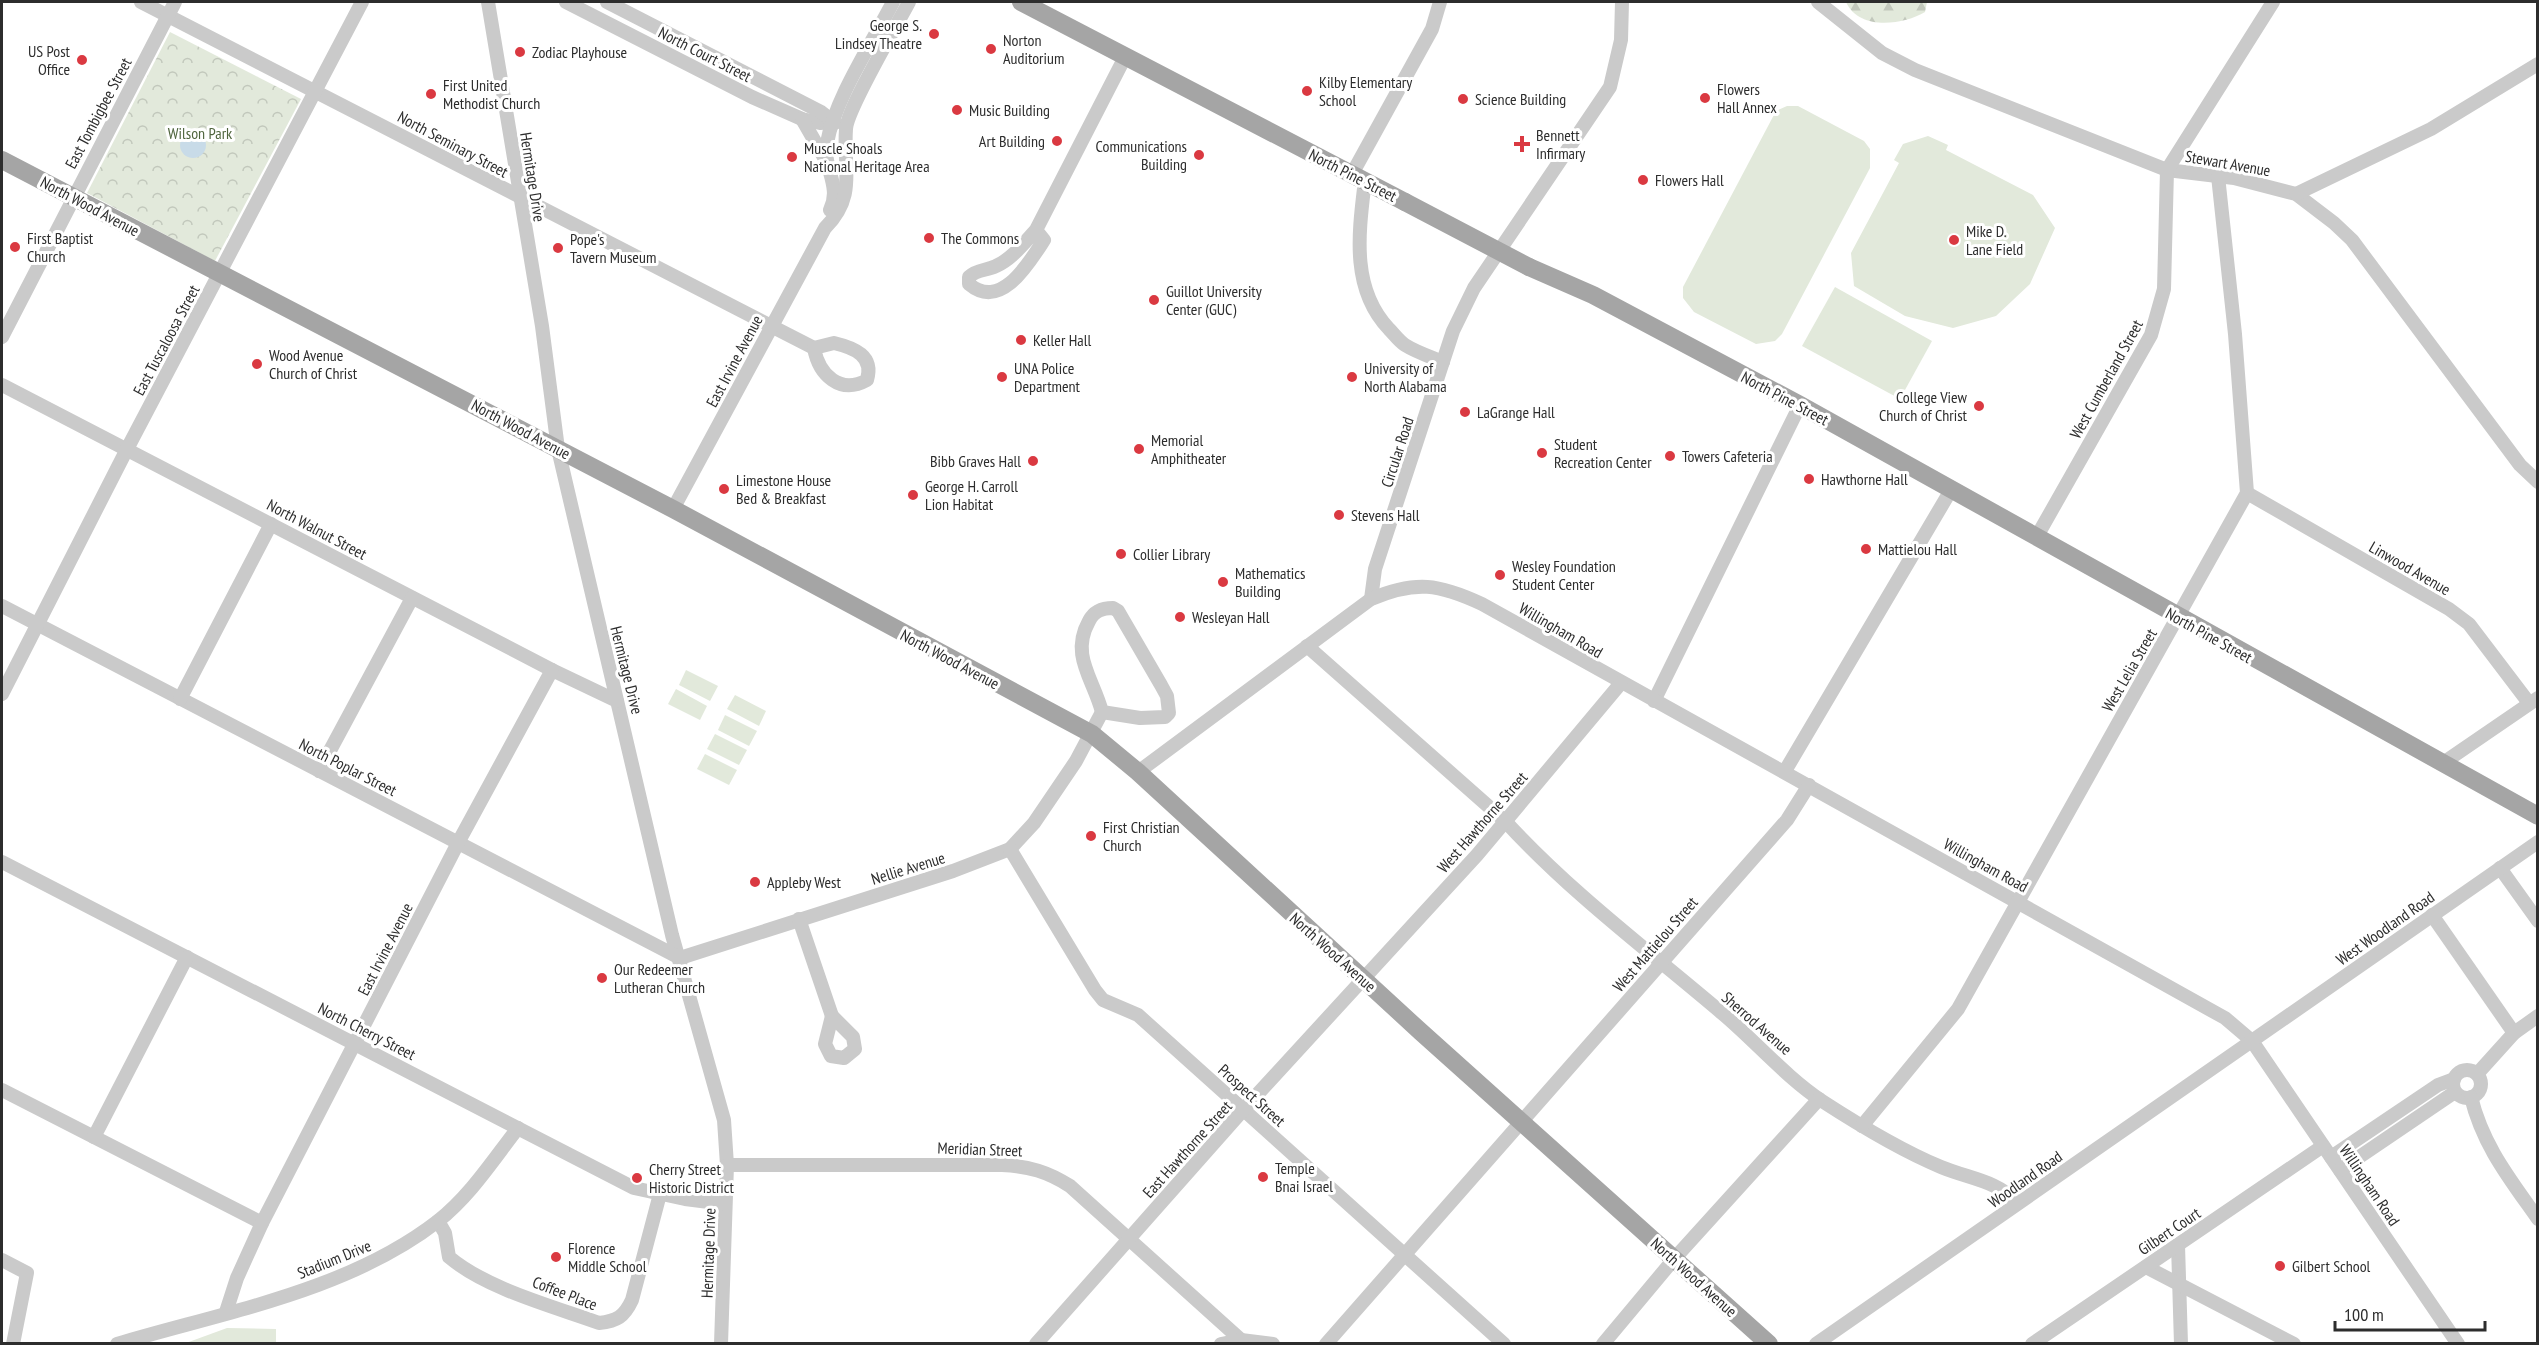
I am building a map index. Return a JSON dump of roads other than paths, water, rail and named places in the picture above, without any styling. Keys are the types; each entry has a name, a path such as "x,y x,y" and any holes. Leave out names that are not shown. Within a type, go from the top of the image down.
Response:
{"main road":[{"name":"North Pine Street","path":"1032,4 1125,57 1529,267 1593,295 1800,405 2178,618 2538,816"},
{"name":"North Wood Avenue","path":"2,160 673,509 1092,734 1138,772 1195,827 1769,1344"}],"street":[{"name":"North Seminary Street","path":"141,2 814,348"},
{"name":"East Tombigbee Street","path":"2,337 175,2"},
{"name":"East Tuscaloosa Street","path":"2,694 126,451 362,2"},
{"name":"Hermitage Drive","path":"488,2 558,449 669,924 724,1120 727,1165 721,1344"},
{"name":"North Court Street","path":"566,2 752,97 802,119 839,124"},
{"name":"North Court Street","path":"607,2 821,112 839,124"},
{"name":"East Irvine Avenue","path":"825,228 836,217 845,196 848,172 839,124 893,2"},
{"name":"East Irvine Avenue","path":"673,509 825,228 836,195 826,146 909,2"},
{"path":"1440,2 1432,29 1358,177 1361,273 1367,299 1380,319 1404,345 1443,362"},
{"name":"Circular Road","path":"1371,599 1375,569 1453,331 1474,288 1610,87 1622,40 1622,2"},
{"name":"Stewart Avenue","path":"1818,2 1882,53 1915,70 2167,170 2218,176 2296,194 2334,222 2352,240 2520,465 2538,482"},
{"path":"2167,170 2273,2"},
{"path":"1040,235 996,266 974,272 969,277 969,284 975,290 989,292 1005,287 1019,278 1040,235 1125,57"},
{"path":"2296,194 2431,129 2538,64"},
{"path":"752,97 759,80"},
{"path":"802,119 828,163"},
{"name":"West Cumberland Street","path":"2036,538 2151,335 2160,312 2165,277 2167,170"},
{"path":"2218,176 2235,334 2247,493"},
{"name":"North Walnut Street","path":"2,385 552,670 617,701"},
{"path":"1654,701 1800,405"},
{"path":"1785,771 1952,490"},
{"name":"West Lelia Street","path":"1862,1126 1958,1009 2247,493"},
{"name":"Linwood Avenue","path":"2247,493 2450,609 2469,624 2533,701"},
{"path":"180,699 272,524"},
{"name":"Willingham Road","path":"1371,599 1392,590 1413,586 1449,589 1482,604 2225,1018 2252,1041 2458,1344"},
{"path":"319,771 412,598"},
{"path":"1138,772 1371,599"},
{"name":"North Poplar Street","path":"2,606 459,841 680,958"},
{"path":"1113,608 1118,611 1161,684 1167,696 1169,713 1157,719 1102,712 1080,646 1082,634 1091,616 1099,610 1113,608"},
{"name":"Sherrod Avenue","path":"1307,646 1505,821 1562,878 1625,935 1662,962 1819,1099 1862,1126 1941,1167 2006,1190 2018,1203"},
{"name":"East Irvine Avenue","path":"226,1312 237,1278 262,1223 459,841 552,670"},
{"name":"West Hawthorne Street","path":"1364,979 1505,821 1621,683"},
{"path":"2444,763 2533,701"},
{"name":"Nellie Avenue","path":"680,958 952,871 1010,849 1034,823 1092,734 1102,712"},
{"name":"West Mattielou Street","path":"1326,1344 1787,820 1809,785"},
{"name":"West Woodland Road","path":"2252,1041 2538,842"},
{"name":"Prospect Street","path":"1010,849 1103,1000 1138,1015 1504,1344"},
{"name":"North Cherry Street","path":"2,862 633,1188 725,1204"},
{"path":"2500,868 2538,921"},
{"path":"2432,915 2514,1034"},
{"path":"799,919 832,1016"},
{"path":"94,1137 187,957"},
{"name":"East Hawthorne Street","path":"1036,1344 1364,979"},
{"path":"2477,1074 2514,1034 2538,1016"},
{"name":"Woodland Road","path":"1816,1344 2252,1041"},
{"path":"2340,1170 2397,1131 2455,1085 2464,1070 2477,1074"},
{"path":"2455,1085 2462,1097 2471,1097 2480,1088 2477,1074"},
{"name":"Gilbert Court","path":"2032,1344 2178,1245 2327,1152 2388,1119 2438,1085 2455,1085"},
{"path":"2,1090 262,1223"},
{"path":"2471,1097 2478,1127 2538,1219"},
{"path":"1604,1344 1674,1259 1819,1099"},
{"path":"2388,1119 2397,1131"},
{"name":"Stadium Drive","path":"117,1344 292,1294 357,1270 392,1253 438,1221 473,1186 518,1128"},
{"name":"Meridian Street","path":"727,1165 1026,1166 1050,1173 1070,1186 1241,1340"},
{"name":"Coffee Place","path":"438,1221 445,1233 449,1257 458,1265 495,1283 599,1323 615,1322 626,1313 632,1300 660,1194"},
{"path":"2178,1245 2181,1344"},
{"path":"2,1260 27,1273 13,1344"},
{"path":"2146,1267 2294,1344"},
{"path":"1221,1344 1241,1340 1273,1344"}],"water":[{"path":"193,132 203,135 206,145 203,155 193,158 183,155 180,145 183,135"}],"place":[{"name":"George S. Lindsey Theatre","path":"934,34"},
{"name":"Norton Auditorium","path":"991,49"},
{"name":"Zodiac Playhouse","path":"520,52"},
{"name":"US Post Office","path":"82,60"},
{"name":"Kilby Elementary School","path":"1307,91"},
{"name":"First United Methodist Church","path":"431,94"},
{"name":"Flowers Hall Annex","path":"1705,98"},
{"name":"Science Building","path":"1463,99"},
{"name":"Music Building","path":"957,110"},
{"name":"Art Building","path":"1057,141"},
{"name":"Bennett Infirmary","path":"1522,144"},
{"name":"Communications Building","path":"1199,155"},
{"name":"Muscle Shoals National Heritage Area","path":"792,157"},
{"name":"Flowers Hall","path":"1643,180"},
{"name":"The Commons","path":"929,238"},
{"name":"Mike D. Lane Field","path":"1954,240"},
{"name":"First Baptist Church","path":"15,247"},
{"name":"Pope's Tavern Museum","path":"558,248"},
{"name":"Guillot University Center (GUC)","path":"1154,300"},
{"name":"Keller Hall","path":"1021,340"},
{"name":"Wood Avenue Church of Christ","path":"257,364"},
{"name":"UNA Police Department","path":"1002,377"},
{"name":"University of North Alabama","path":"1352,377"},
{"name":"College View Church of Christ","path":"1979,406"},
{"name":"LaGrange Hall","path":"1465,412"},
{"name":"Memorial Amphitheater","path":"1139,449"},
{"name":"Student Recreation Center","path":"1542,453"},
{"name":"Towers Cafeteria","path":"1670,456"},
{"name":"Bibb Graves Hall","path":"1033,461"},
{"name":"Hawthorne Hall","path":"1809,479"},
{"name":"Limestone House Bed & Breakfast","path":"724,489"},
{"name":"George H. Carroll Lion Habitat","path":"913,495"},
{"name":"Stevens Hall","path":"1339,515"},
{"name":"Mattielou Hall","path":"1866,549"},
{"name":"Collier Library","path":"1121,554"},
{"name":"Wesley Foundation Student Center","path":"1500,575"},
{"name":"Mathematics Building","path":"1223,582"},
{"name":"Wesleyan Hall","path":"1180,617"},
{"name":"First Christian Church","path":"1091,836"},
{"name":"Appleby West","path":"755,882"},
{"name":"Our Redeemer Lutheran Church","path":"602,978"},
{"name":"Temple Bnai Israel","path":"1263,1177"},
{"name":"Cherry Street Historic District","path":"637,1178"},
{"name":"Florence Middle School","path":"556,1257"},
{"name":"Gilbert School","path":"2280,1266"}],"park label":[{"name":"Wilson Park","path":"200,133"}]}
